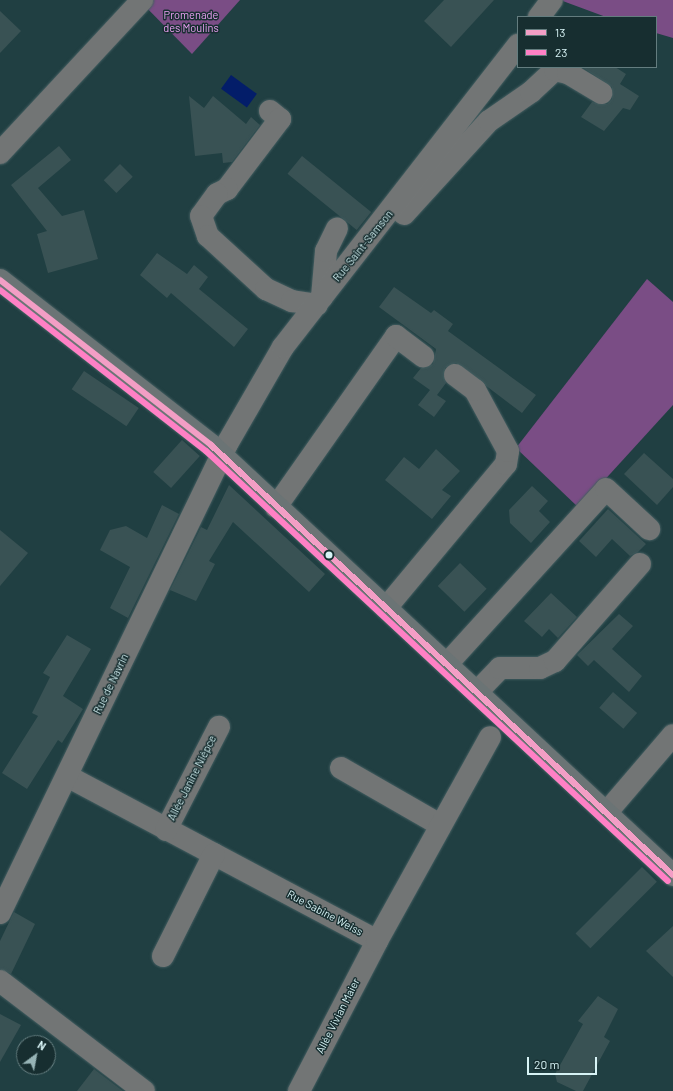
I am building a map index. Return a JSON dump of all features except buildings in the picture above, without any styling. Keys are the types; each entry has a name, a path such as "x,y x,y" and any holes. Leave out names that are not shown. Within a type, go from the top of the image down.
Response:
{"main road":[{"path":"0,280 88,352 173,413 222,456 607,812 673,875"}],"street":[{"path":"0,153 142,0"},
{"path":"540,16 552,0"},
{"name":"Rue Saint-Samson","path":"222,456 282,346 383,223 517,46"},
{"path":"383,223 407,213 489,121 531,92 555,70 568,73 601,93"},
{"path":"270,111 280,119 226,189 217,194 201,216 208,236 266,289 292,301 320,301 326,251 337,228"},
{"path":"276,507 396,336 423,356"},
{"path":"391,613 506,464 508,451 475,390 455,375"},
{"name":"Rue de Navrin","path":"0,913 222,456"},
{"path":"447,664 606,489 649,529"},
{"path":"391,613 474,526"},
{"path":"477,692 500,668 540,668 555,661 640,564"},
{"name":"Allée Janine Niépce","path":"166,830 219,727"},
{"path":"607,812 673,736"},
{"path":"377,941 490,737"},
{"path":"341,768 440,825"},
{"name":"Rue Sabine Weiss","path":"67,776 377,941"},
{"path":"162,956 214,854"},
{"name":"Allée Vivian Maier","path":"300,1091 377,941"},
{"path":"0,981 144,1091"}],"green space":[{"name":"Promenade des Moulins","path":"139,0 240,0 192,54"},
{"path":"560,0 673,0 673,38 657,33 657,16 603,16"},
{"path":"647,279 673,302 673,405 579,508 516,448"}],"shaded area":[{"path":"231,75 257,94 247,108 221,89"}],"transit line":[{"name":"13","path":"0,280 211,445 673,875"},
{"name":"23","path":"0,290 206,451 668,881"}]}
